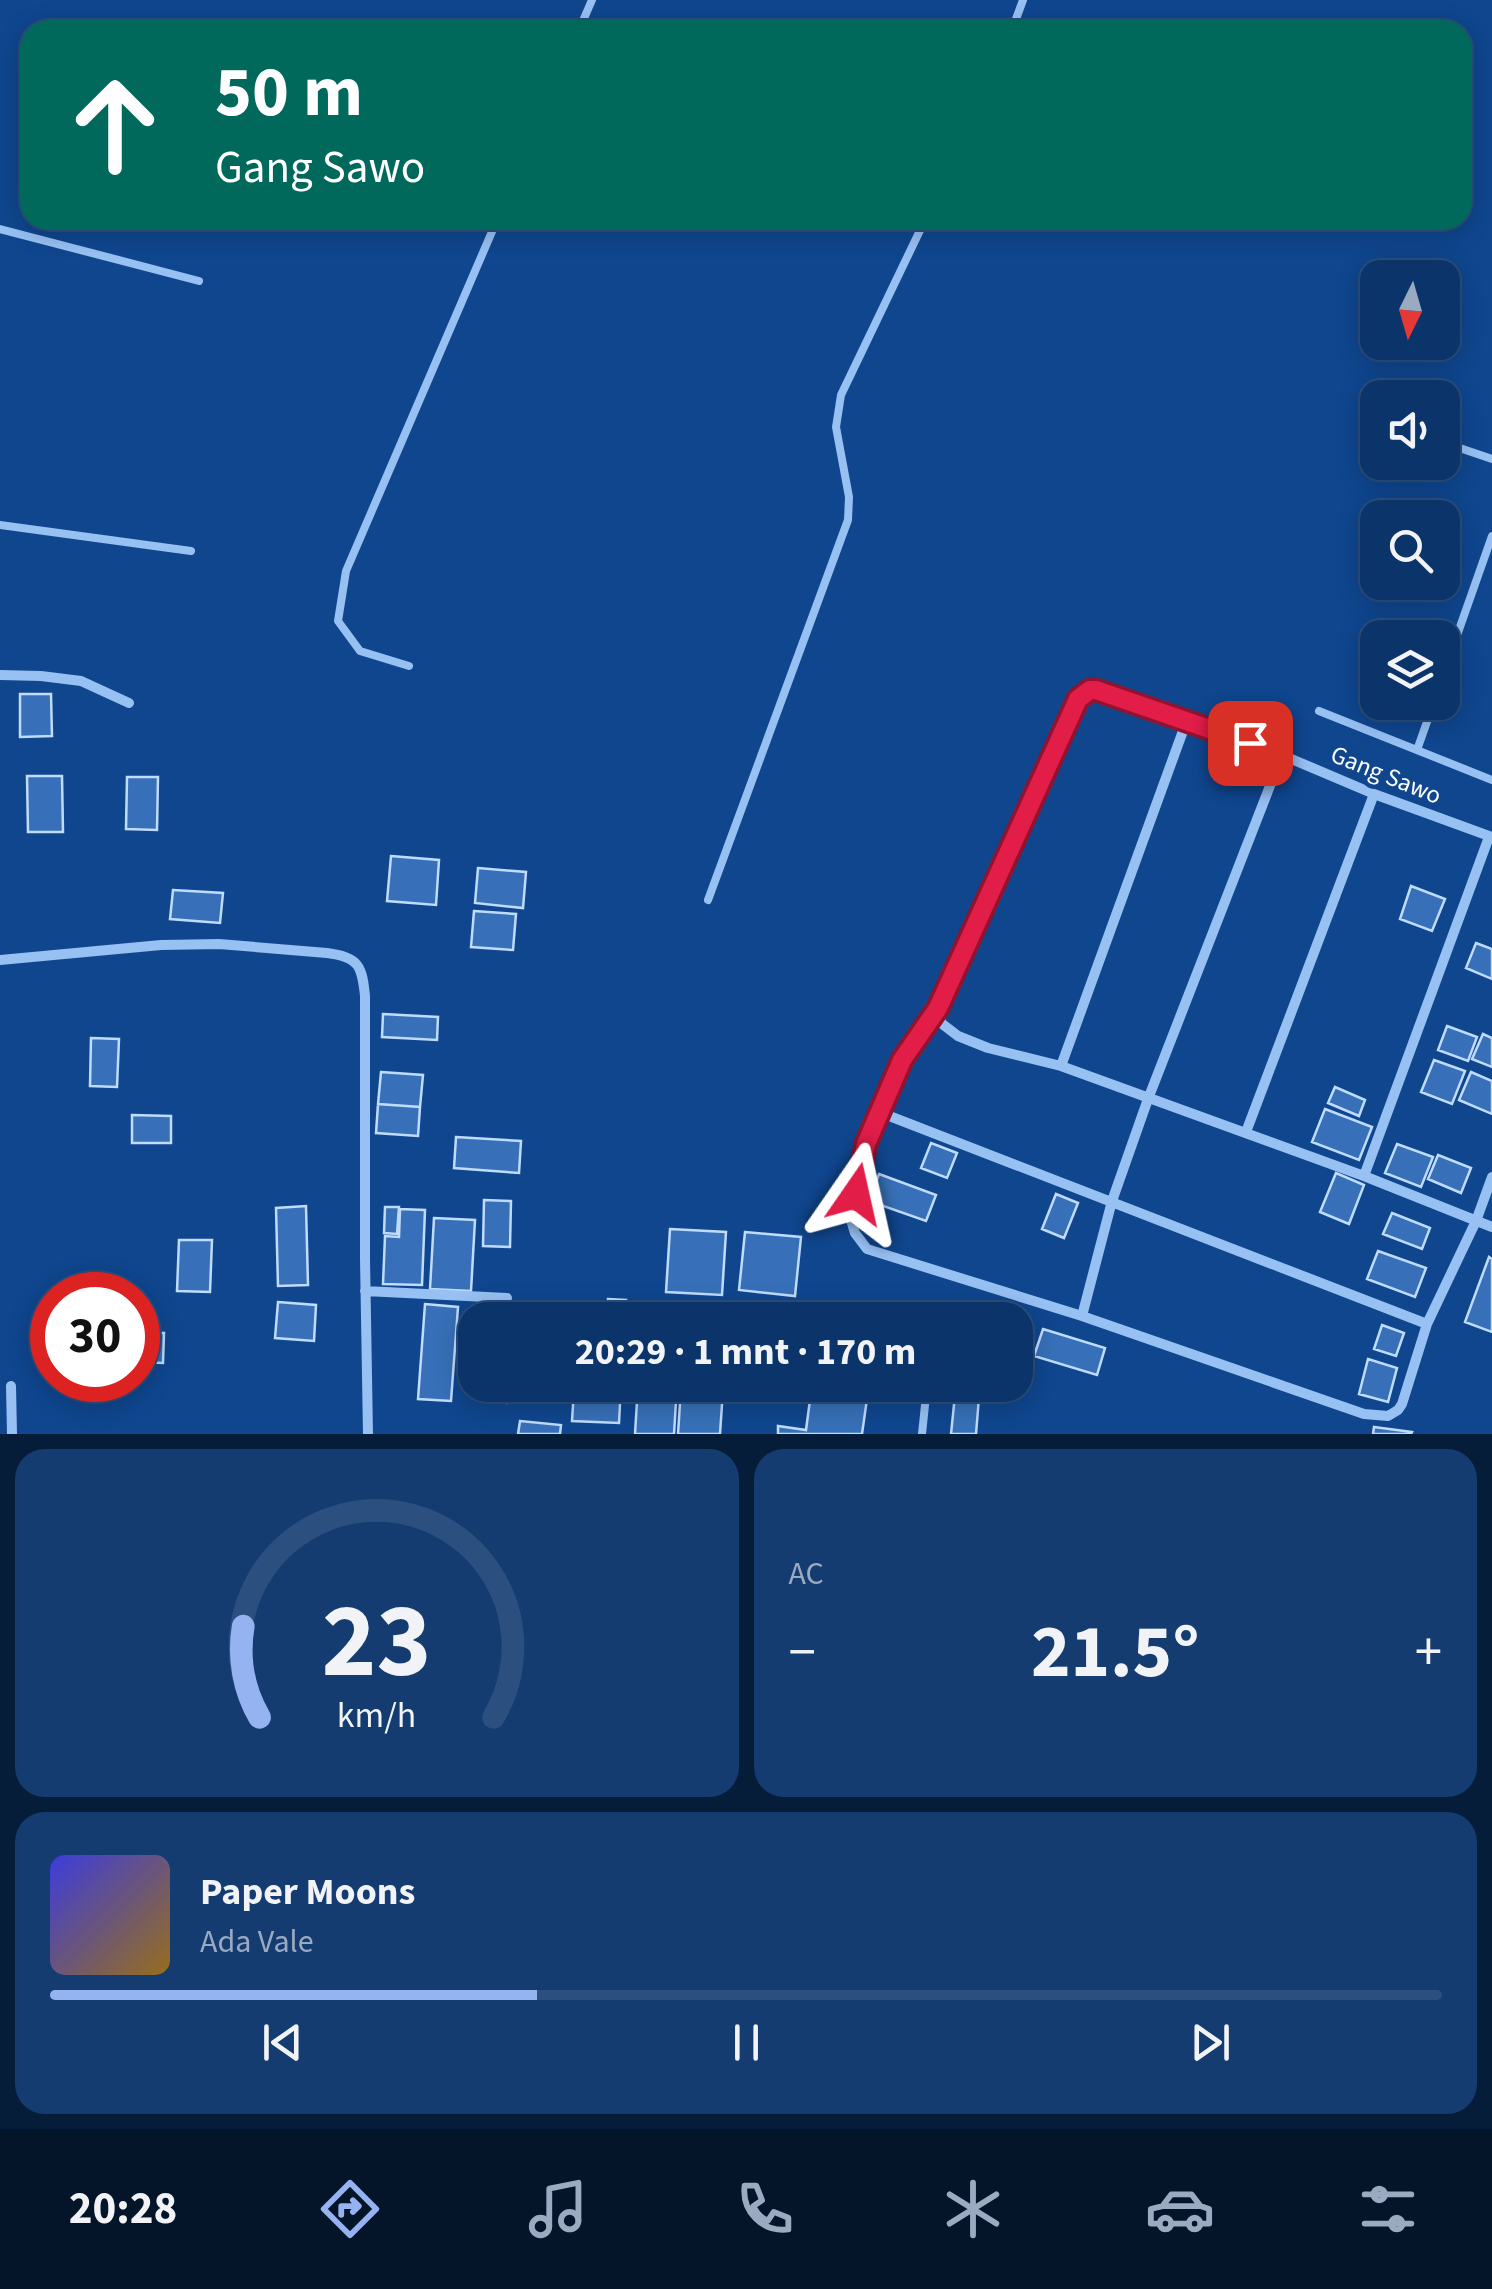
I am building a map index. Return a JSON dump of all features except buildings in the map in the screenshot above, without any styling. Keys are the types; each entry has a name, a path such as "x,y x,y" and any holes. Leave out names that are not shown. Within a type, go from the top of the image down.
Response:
{"street":[{"path":"0,674 81,682 129,703"},
{"name":"Gang Sawo","path":"1427,1324 1402,1404 1392,1414 1381,1417 1364,1414 1082,1316 867,1249 852,1220 866,1144 902,1060 938,1008 1078,699 1090,690 1187,720 1491,837"},
{"path":"1061,1066 1187,720"},
{"path":"1082,1316 1112,1200 1148,1099 1282,755"},
{"path":"1246,1132 1374,794"},
{"path":"1364,1176 1491,837"},
{"path":"0,960 161,945 219,944 344,955 354,961 363,976 365,996 368,1434"},
{"path":"938,1008 941,1024 988,1048 1061,1066 1492,1227"},
{"path":"879,1112 1427,1324 1476,1221 1492,1177"},
{"path":"365,1292 507,1298"},
{"path":"12,1386 12,1434"}],"lane":[{"path":"0,229 199,280"},
{"path":"409,666 360,650 338,622 346,570 493,230"},
{"path":"708,900 848,520 849,497 836,427 842,395 920,230"},
{"path":"1460,448 1492,458"},
{"path":"0,525 192,551"},
{"path":"1460,627 1492,536"},
{"path":"1320,710 1492,780"},
{"path":"1417,750 1428,720"},
{"path":"922,1434 926,1402"}],"route":[{"path":"856,1194 866,1144 902,1060 938,1008 1078,699 1096,690 1250,743"}]}
